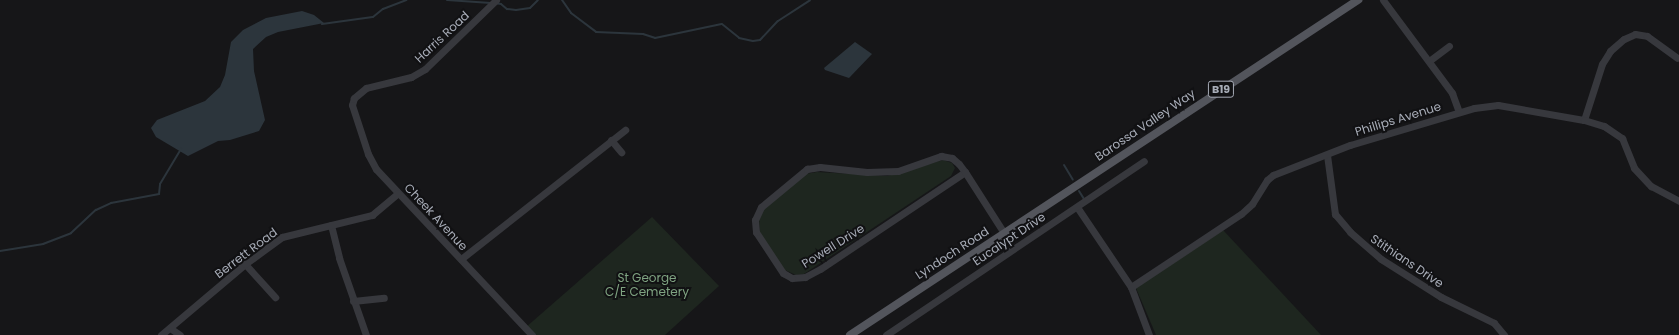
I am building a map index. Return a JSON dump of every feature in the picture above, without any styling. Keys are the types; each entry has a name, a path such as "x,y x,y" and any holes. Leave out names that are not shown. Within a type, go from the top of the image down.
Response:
{"main road":[{"name":"Barossa Valley Way","path":"1067,192 1358,0"},
{"name":"Lyndoch Road","path":"850,335 1067,192"}],"street":[{"path":"1383,0 1452,93 1459,112"},
{"name":"Harris Road","path":"353,102 366,88 411,77 425,69 494,2"},
{"path":"1584,120 1604,60 1624,39 1635,34 1647,36 1677,58"},
{"path":"1429,61 1449,46"},
{"name":"Cheek Avenue","path":"353,102 358,124 376,169 532,335"},
{"name":"Phillips Avenue","path":"1131,287 1241,214 1252,204 1267,180 1273,175 1350,145 1459,112 1498,105 1584,120 1617,134 1626,146 1634,168 1641,176 1660,193 1679,201"},
{"path":"460,260 625,130"},
{"path":"612,140 620,152"},
{"name":"Stithians Drive","path":"1327,155 1335,214 1350,232 1381,259 1441,297 1494,323 1504,335"},
{"name":"Powell Drive","path":"965,172 820,269 805,277 792,278 783,273 756,232 755,220 761,207 807,169 820,167 867,172 898,171 947,156 959,164 965,172 1004,233"},
{"name":"Eucalypt Drive","path":"886,335 1144,161"},
{"name":"Berrett Road","path":"161,335 245,264 282,237 372,214 398,193"},
{"path":"1077,207 1131,287 1149,335"},
{"path":"331,225 353,301 366,335"},
{"path":"245,264 275,297"},
{"path":"353,301 384,298"},
{"path":"170,328 180,335"}],"green space":[{"path":"943,160 952,163 955,168 951,176 804,274 796,275 785,270 760,234 759,218 763,210 806,174 817,172 887,176"},
{"name":"St George C/E Cemetery","path":"652,217 719,286 665,335 532,335 525,328"},
{"path":"1223,230 1321,335 1156,335 1136,288"}],"shaded area":[{"path":"302,11 314,15 324,23 278,32 266,37 253,49 254,71 265,120 259,131 230,140 218,141 188,156 156,137 151,128 157,120 205,101 220,87 225,75 231,42 243,30 266,18"},
{"path":"855,42 872,54 849,78 825,70 824,68"}],"waterway":[{"path":"322,24 373,17 383,9 406,0"},
{"path":"447,0 491,3"},
{"path":"495,3 501,4 507,9 516,10 530,8 538,0"},
{"path":"562,0 571,13 596,32 643,34 655,38 722,24 739,38 753,41 760,40 778,21 810,0"},
{"path":"0,251 43,244 71,233 96,210 111,203 159,194 160,184 181,149"},
{"path":"1064,165 1073,180"},
{"path":"1079,191 1084,199"}]}
